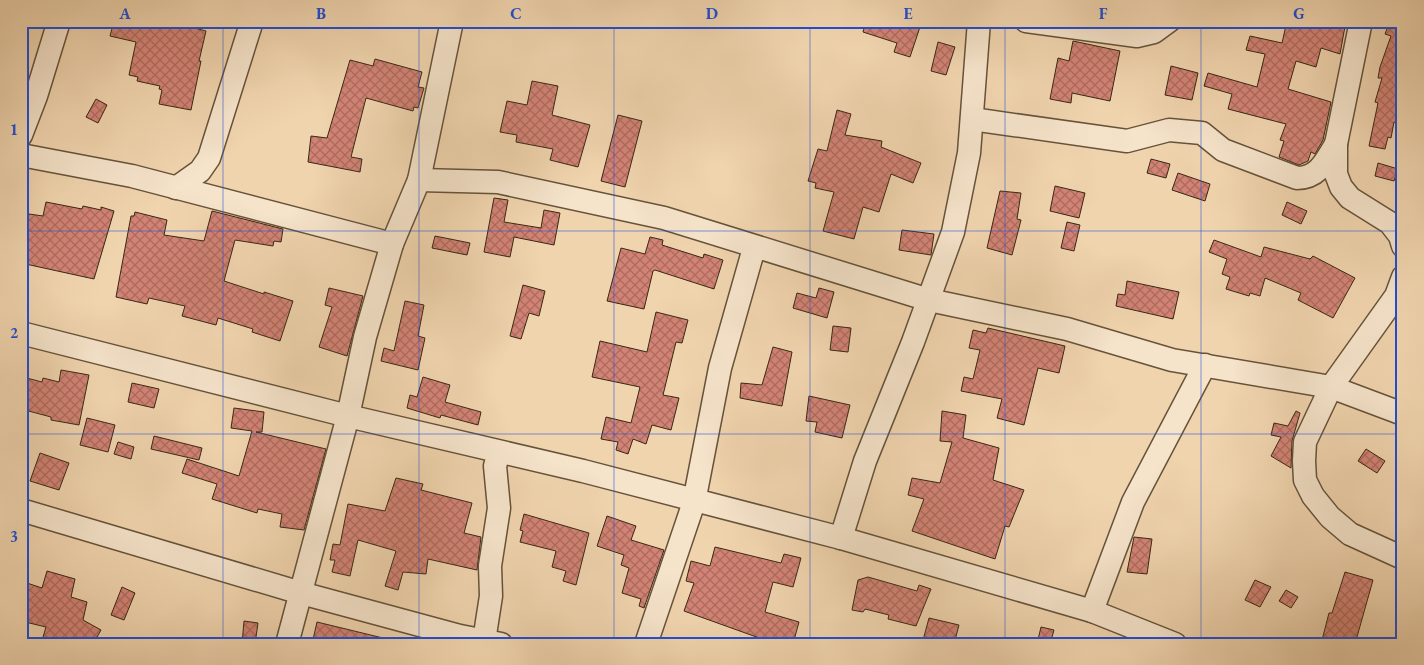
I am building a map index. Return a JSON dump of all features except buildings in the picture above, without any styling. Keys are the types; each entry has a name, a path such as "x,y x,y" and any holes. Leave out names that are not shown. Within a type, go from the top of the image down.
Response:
{"street":[{"path":"21,135 36,96 59,21"},
{"path":"176,188 200,171 209,158 252,21"},
{"path":"287,644 348,416 365,337 392,244 419,180 452,21"},
{"path":"841,538 865,461 929,300 953,232 969,153 979,21"},
{"path":"1026,21 1137,36 1154,32 1169,21"},
{"path":"1361,21 1336,144 1336,174 1341,187 1358,204 1390,223 1400,236 1403,246"},
{"path":"972,119 1127,141 1162,132 1188,130 1202,133 1224,150 1298,178 1307,178 1314,175 1336,144"},
{"path":"21,155 132,176 392,244"},
{"path":"419,180 498,182 664,218 754,248 929,300 1067,329 1164,358 1331,387 1403,414"},
{"path":"646,644 694,502 720,368 754,248"},
{"path":"1403,277 1396,296 1331,387 1305,442 1305,480 1317,501 1350,534 1403,558"},
{"path":"21,332 348,416 841,538 1092,611 1175,644"},
{"path":"1092,611 1133,502 1205,365"},
{"path":"21,510 301,593 492,642 490,566 499,508 495,466 499,452"}]}
